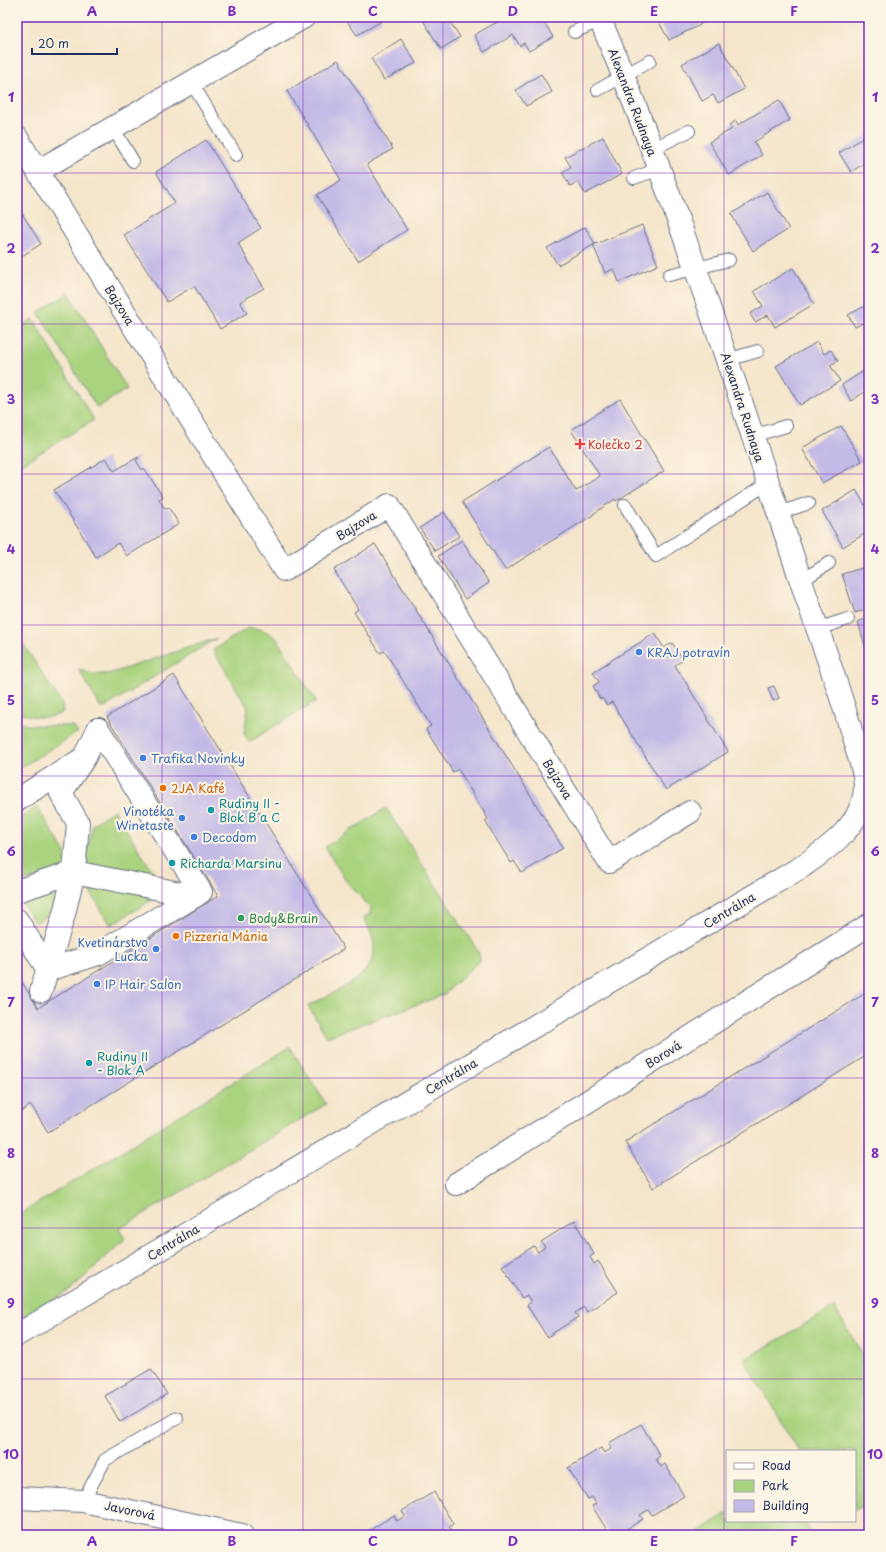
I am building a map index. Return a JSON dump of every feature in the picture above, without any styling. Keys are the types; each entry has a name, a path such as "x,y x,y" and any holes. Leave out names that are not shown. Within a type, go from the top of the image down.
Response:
{"street":[{"path":"38,172 304,17"},
{"name":"Alexandra Rudnaya","path":"600,19 624,75 652,148 727,360 850,726 865,785 866,803"},
{"name":"Bajzova","path":"17,138 284,570 389,505 609,862 690,812"},
{"path":"41,991 74,872 78,823 61,793 85,757 98,728 201,892 98,954 48,970"},
{"path":"17,800 85,757"},
{"name":"Centrálna","path":"17,1335 803,866 832,846 851,825 866,803"},
{"path":"17,891 74,872 195,896"},
{"path":"17,920 48,970"},
{"name":"Borová","path":"456,1184 869,925"},
{"name":"Javorová","path":"17,1498 83,1501 242,1535"}],"lane":[{"path":"574,32 600,19"},
{"path":"598,90 650,62"},
{"path":"192,82 236,155"},
{"path":"113,128 133,162"},
{"path":"652,148 689,131"},
{"path":"634,178 659,169"},
{"path":"669,275 729,260"},
{"path":"727,360 758,351"},
{"path":"752,436 786,426"},
{"path":"625,505 656,556 768,483"},
{"path":"778,513 809,503"},
{"path":"801,581 829,563"},
{"path":"817,629 848,619"},
{"path":"83,1501 105,1460 177,1418"}],"green space":[{"path":"69,293 127,389 97,408 38,312"},
{"path":"33,319 94,420 17,467 17,329"},
{"path":"248,628 263,630 277,639 316,701 249,742 244,734 248,708 213,650"},
{"path":"217,638 102,709 78,669 95,674 112,673"},
{"path":"20,639 62,704 63,712 58,715 33,717 17,711 17,641"},
{"path":"17,721 27,725 73,726 78,732 20,768 17,763"},
{"path":"37,807 68,857 66,868 17,884 17,820"},
{"path":"386,808 479,953 480,960 443,995 327,1037 308,1006 351,983 362,974 370,963 374,951 372,936 363,918 370,914 371,908 347,882 325,847"},
{"path":"114,810 161,885 83,869 93,824"},
{"path":"63,880 57,909 35,923 17,895"},
{"path":"83,880 160,895 111,925"},
{"path":"290,1047 326,1104 119,1229 125,1239 72,1289 17,1322 17,1216"},
{"path":"834,1307 869,1365 869,1502 856,1509 856,1450 798,1450 744,1360"},
{"path":"726,1514 726,1522 805,1522 813,1535 694,1535"}],"building":[{"path":"344,17 380,17 382,21 357,35"},
{"path":"421,17 447,17 460,37 441,49"},
{"path":"506,17 541,17 553,37 529,51 524,43 520,46 513,35 484,52 474,35"},
{"path":"656,17 712,17 700,25 669,40"},
{"path":"401,39 416,63 384,80 371,58"},
{"path":"719,43 744,89 718,103 713,95 702,101 682,64"},
{"path":"338,60 393,149 367,164 407,230 358,261 317,195 341,180 287,91"},
{"path":"541,74 552,92 526,106 516,90"},
{"path":"779,100 790,120 754,142 762,155 729,175 709,142 732,129 729,125 736,121 738,125"},
{"path":"869,134 869,160 851,172 839,153"},
{"path":"603,137 622,174 585,194 578,182 570,186 562,172 571,167 565,157"},
{"path":"206,140 261,228 238,243 264,288 240,302 247,313 220,329 194,286 167,302 124,235 175,203 156,172"},
{"path":"767,192 789,229 753,251 731,214"},
{"path":"17,205 41,244 17,259"},
{"path":"642,225 658,265 619,282 614,269 605,273 593,245"},
{"path":"585,227 595,244 558,265 547,248"},
{"path":"793,268 814,304 775,327 768,315 755,322 750,314 763,306 754,291"},
{"path":"869,304 869,320 855,327 848,315"},
{"path":"817,342 824,354 831,350 838,361 830,365 840,381 800,405 776,366"},
{"path":"865,370 869,377 869,389 851,401 842,385"},
{"path":"620,399 664,471 616,501 615,499 593,515 505,570 462,502 549,447 576,491 600,476 571,430"},
{"path":"841,426 862,461 822,483 802,448"},
{"path":"138,457 139,458 136,460 142,470 144,468 163,497 159,499 165,509 169,508 179,524 127,556 118,543 96,557 54,490 106,458 114,471"},
{"path":"856,490 869,512 869,531 843,547 822,511"},
{"path":"444,512 459,536 435,551 420,528"},
{"path":"462,540 489,583 465,599 438,556"},
{"path":"375,544 563,848 522,873 514,861 511,863 485,821 488,819 458,769 453,772 426,729 431,726 387,655 384,651 380,653 354,612 358,609 334,570"},
{"path":"869,566 869,608 855,613 842,574"},
{"path":"869,617 869,647 866,649 858,622"},
{"path":"655,633 664,648 672,643 683,660 675,665 728,752 666,790 612,702 607,705 602,698 600,699 593,686 599,682 593,672"},
{"path":"174,675 344,949 48,1132 31,1105 17,1114 17,974 38,1008 218,896 107,717"},
{"path":"774,686 779,698 773,701 768,688"},
{"path":"869,991 869,1054 653,1188 625,1142"},
{"path":"574,1221 594,1254 590,1257 594,1264 598,1261 618,1292 587,1312 584,1307 575,1313 578,1317 547,1337 527,1305 531,1302 527,1295 522,1298 502,1266 534,1246 538,1252 545,1247 541,1242"},
{"path":"151,1369 167,1394 120,1422 105,1396"},
{"path":"641,1424 660,1456 656,1459 661,1467 665,1464 684,1496 652,1515 648,1510 640,1515 643,1519 617,1535 610,1535 592,1506 596,1504 592,1497 588,1499 568,1468 601,1448 604,1453 608,1451 612,1448 609,1443"},
{"path":"434,1492 453,1524 449,1527 453,1534 458,1531 460,1535 362,1535 394,1515 397,1521 405,1516 402,1511"}],"place":[{"name":"Kolečko 2","path":"580,444"},
{"name":"KRAJ potravín","path":"639,652"},
{"name":"Trafika Novinky","path":"143,758"},
{"name":"2JA Kafé","path":"163,788"},
{"name":"Rudiny II - Blok B a C","path":"211,810"},
{"name":"Vinotéka Winetaste","path":"182,818"},
{"name":"Decodom","path":"194,837"},
{"name":"Richarda Marsinu","path":"172,863"},
{"name":"Body&Brain","path":"241,918"},
{"name":"Pizzeria Mánia","path":"176,936"},
{"name":"Kvetinárstvo Lucka","path":"156,949"},
{"name":"IP Hair Salon","path":"97,984"},
{"name":"Rudiny II - Blok A","path":"89,1063"}]}
